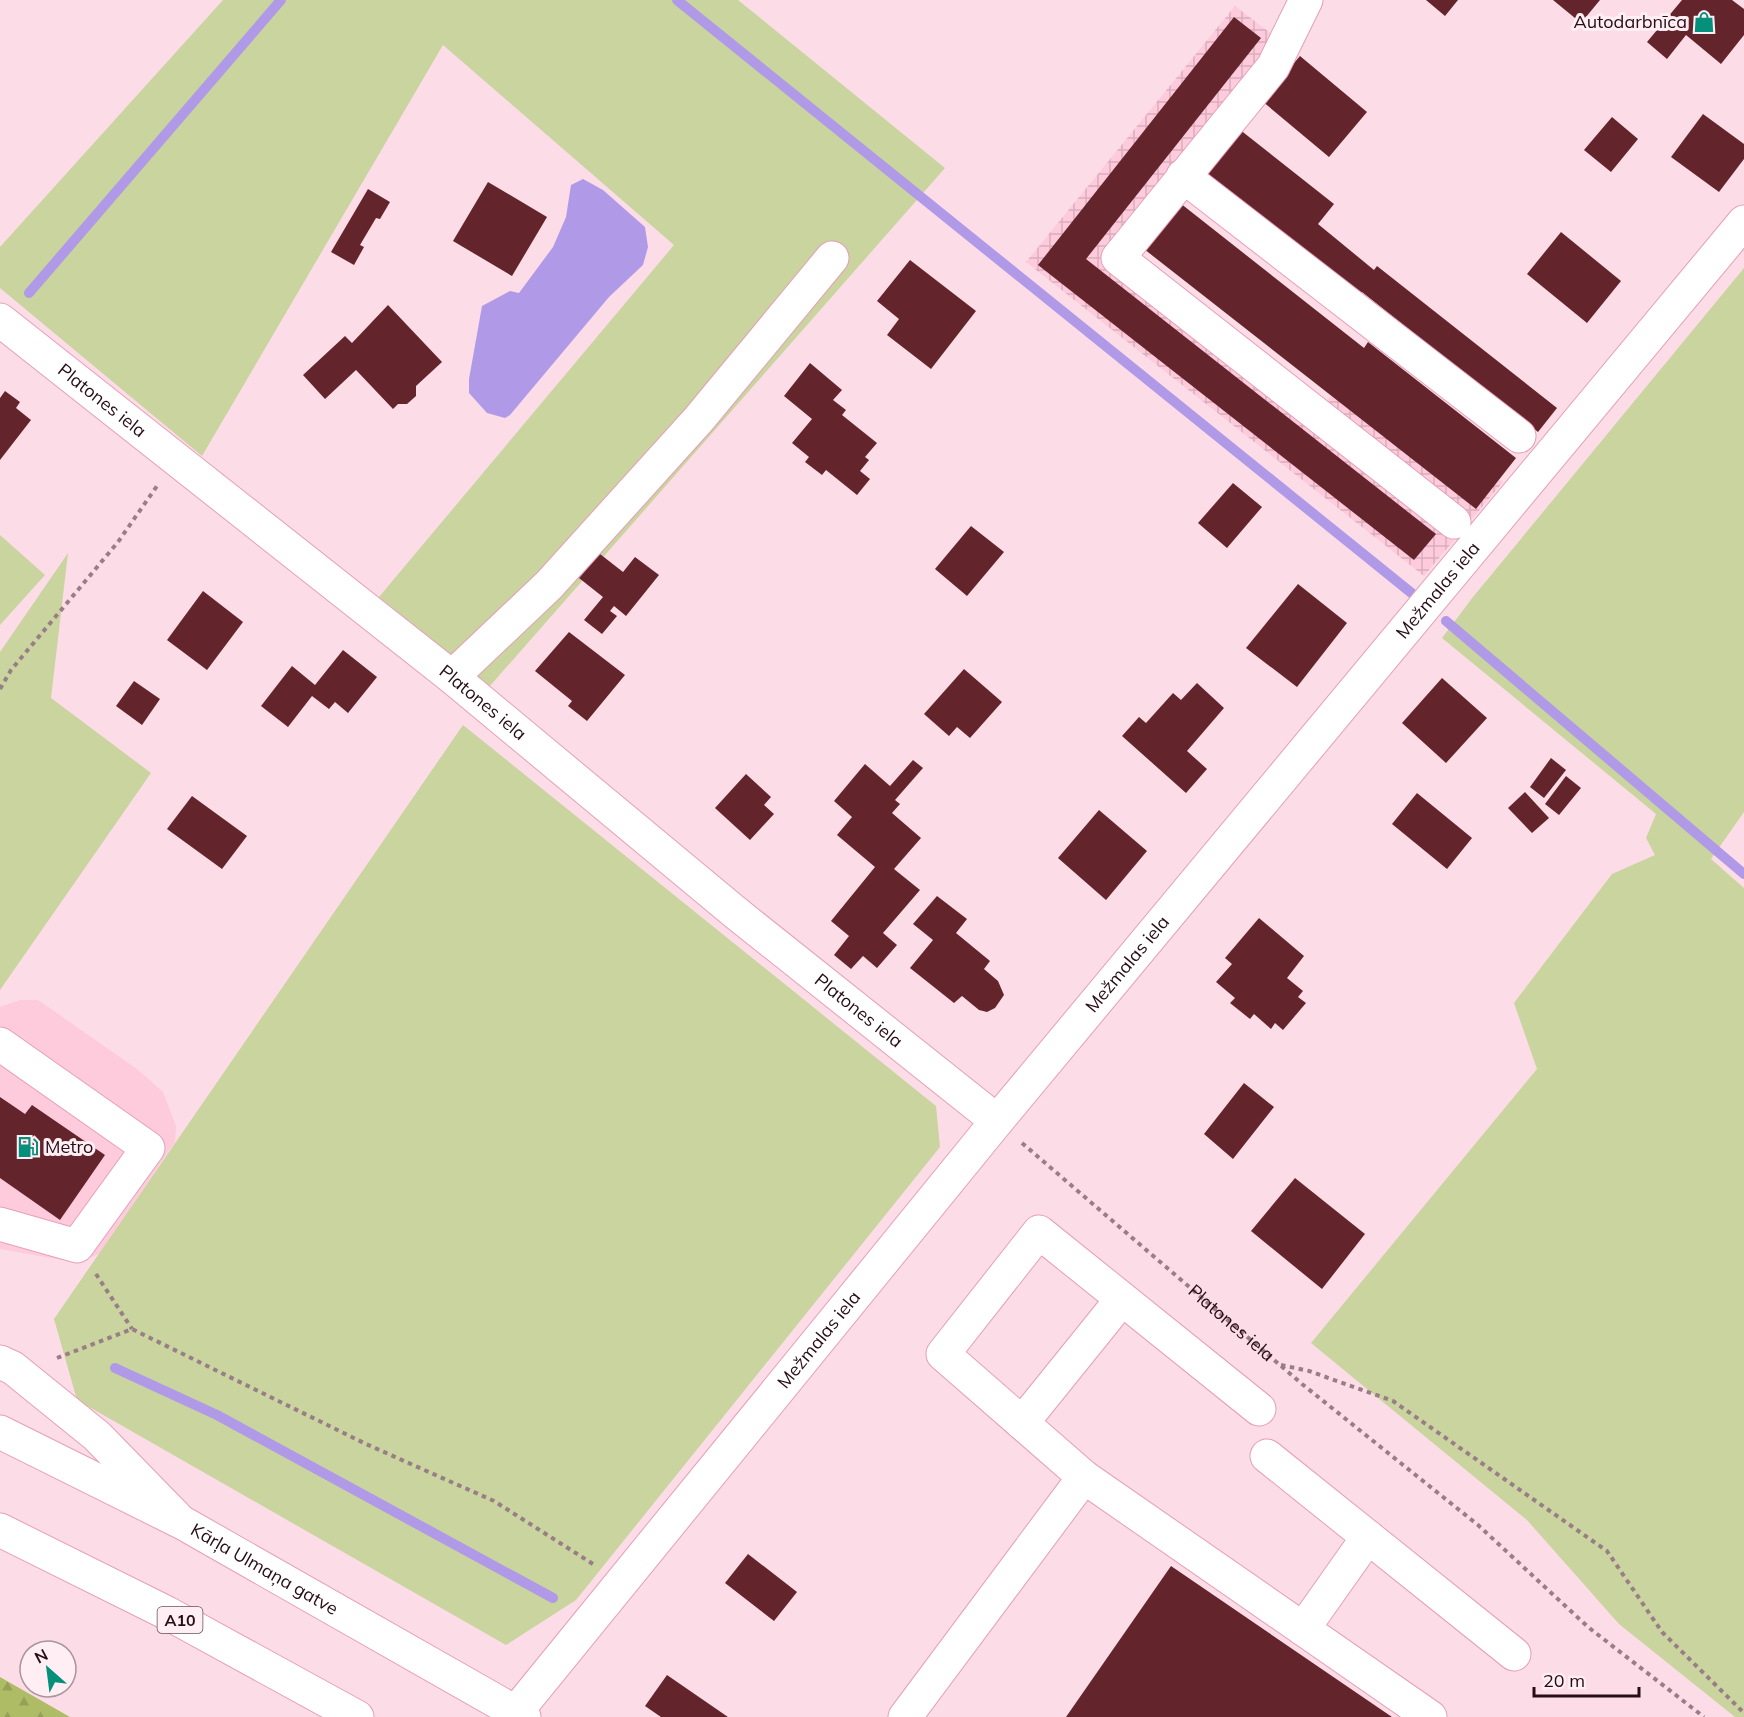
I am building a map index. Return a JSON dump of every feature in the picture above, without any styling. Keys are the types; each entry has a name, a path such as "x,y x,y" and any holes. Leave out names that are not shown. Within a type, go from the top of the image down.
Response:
{"main road":[{"path":"1306,0 1273,67 1118,258 1454,522"},
{"path":"1184,176 1519,436"},
{"name":"Mežmalas iela","path":"520,1714 621,1582 996,1120 1744,222"},
{"path":"452,677 549,585 699,419 832,258"},
{"name":"Platones iela","path":"0,320 452,677 736,913 996,1120"},
{"path":"0,1044 148,1148 77,1246 0,1224"},
{"path":"1259,1409 1040,1232 943,1354 1084,1477 1430,1717"},
{"path":"1022,1423 1122,1299"},
{"path":"7,1365 97,1436 183,1523"},
{"name":"Kārļa Ulmaņa gatve","path":"0,1432 183,1523 520,1714"},
{"path":"1267,1456 1514,1654"},
{"path":"905,1717 1084,1477"},
{"name":"A10","path":"0,1530 167,1613 357,1717"},
{"path":"1303,1629 1368,1537"}],"path":[{"path":"0,689 11,670 118,542 175,460"},
{"name":"Platones iela","path":"996,1120 1280,1365 1478,1525 1588,1627 1704,1717"},
{"path":"77,1246 132,1329 366,1444 494,1501 621,1582"},
{"path":"7,1365 58,1358 132,1329"},
{"path":"1280,1365 1309,1371 1394,1401 1607,1551 1662,1632 1744,1713"}],"shaded area":[{"path":"1235,6 1277,38 1116,241 1321,409 1353,366 1503,482 1424,576 1026,262"},
{"path":"583,179 603,190 645,227 648,247 643,265 609,297 510,415 505,418 487,413 469,393 469,379 482,306 510,291 519,293 553,247 566,217 571,185"},
{"path":"20,1000 38,1000 137,1069 163,1092 176,1126 175,1142 99,1254 84,1260 63,1260 0,1249 0,1007"}],"green space":[{"path":"223,0 738,0 945,168 489,687 379,597 674,245 443,45 202,456 0,288 0,247"},
{"path":"1744,268 1744,812 1711,859 1744,888 1744,1717 1735,1717 1619,1624 1527,1520 1311,1343 1537,1069 1514,1003 1612,874 1655,855 1646,838 1656,814 1442,638 1473,597"},
{"path":"0,535 45,575 0,625"},
{"path":"68,553 51,698 151,773 0,990 0,652"},
{"path":"463,725 936,1106 940,1147 576,1600 506,1645 77,1400 54,1319"},
{"path":"0,1677 18,1687 18,1699 38,1699 70,1717 0,1717"}],"building":[{"path":"1426,0 1458,0 1445,16"},
{"path":"1553,0 1600,0 1581,23"},
{"name":"Autodarbnīca","path":"1682,0 1732,0 1744,9 1744,35 1721,64 1686,35 1667,59 1647,42"},
{"path":"1234,17 1261,38 1086,259 1436,534 1414,560 1038,265"},
{"path":"1300,56 1367,112 1329,157 1262,101"},
{"path":"1703,114 1744,144 1744,159 1719,192 1671,157"},
{"path":"1612,117 1638,139 1611,172 1584,150"},
{"path":"1239,129 1334,204 1318,224 1374,270 1377,266 1557,408 1538,432 1362,292 1359,297 1203,174"},
{"path":"488,182 547,217 512,276 453,241"},
{"path":"368,189 390,202 380,219 376,218 360,245 364,247 354,265 331,252"},
{"path":"1180,203 1364,348 1368,342 1516,458 1476,509 1144,249"},
{"path":"1561,232 1621,281 1587,323 1527,274"},
{"path":"910,260 976,311 931,369 887,335 899,319 877,301"},
{"path":"388,305 442,362 416,386 416,396 407,404 398,404 393,409 356,370 325,399 303,375 345,336 352,343"},
{"path":"810,363 842,390 833,400 846,410 842,415 877,443 865,457 869,460 860,471 870,479 857,495 826,470 822,475 805,462 809,457 792,443 812,419 784,396"},
{"path":"5,391 20,402 16,408 31,420 0,460 0,398"},
{"path":"1233,483 1262,507 1227,548 1198,523"},
{"path":"971,526 1004,552 967,596 935,569"},
{"path":"600,554 623,572 635,557 659,575 626,616 614,606 610,611 617,616 602,634 584,620 603,597 579,578"},
{"path":"1298,584 1347,623 1297,687 1246,648"},
{"path":"203,591 243,622 207,670 167,640"},
{"path":"569,632 625,675 587,721 568,706 572,701 535,671"},
{"path":"343,650 377,677 348,713 335,702 329,709 312,696 288,727 261,706 292,666 315,685"},
{"path":"964,669 1002,702 970,738 957,727 949,736 924,714"},
{"path":"1442,678 1487,718 1446,763 1402,723"},
{"path":"134,681 160,699 142,725 116,706"},
{"path":"1197,683 1224,708 1187,751 1207,769 1186,793 1122,736 1139,717 1146,723 1173,693 1181,700"},
{"path":"1551,758 1566,770 1544,798 1530,787"},
{"path":"913,760 923,768 895,800 900,804 892,813 921,838 894,869 920,890 883,933 897,945 877,968 863,956 851,969 834,955 849,936 831,921 875,867 837,835 852,817 834,801 865,764 890,786"},
{"path":"746,774 771,797 764,805 774,814 750,840 715,808"},
{"path":"1566,776 1581,788 1559,815 1545,804"},
{"path":"1525,792 1549,818 1532,833 1508,808"},
{"path":"1417,793 1472,838 1447,869 1392,824"},
{"path":"192,796 247,836 222,869 167,829"},
{"path":"1099,810 1147,851 1106,900 1058,858"},
{"path":"937,896 967,919 956,933 990,961 984,969 998,981 1004,995 995,1008 987,1012 979,1010 962,996 954,1003 910,968 933,940 913,924"},
{"path":"1259,918 1304,956 1287,978 1303,991 1298,997 1306,1003 1283,1030 1275,1023 1271,1029 1254,1014 1250,1019 1230,1003 1235,998 1216,982 1232,964 1225,958"},
{"path":"1244,1083 1274,1107 1233,1159 1204,1134"},
{"path":"0,1097 25,1114 32,1105 105,1155 60,1220 0,1178"},
{"path":"1295,1178 1365,1234 1322,1289 1251,1231"},
{"path":"748,1554 797,1592 774,1621 725,1583"},
{"path":"1171,1566 1392,1717 1066,1717"},
{"path":"667,1675 728,1717 661,1717 645,1706"}],"waterway":[{"path":"29,293 281,0"},
{"path":"677,0 1414,595"},
{"path":"1446,621 1744,874"},
{"path":"115,1368 217,1415 553,1598"}],"place":[{"name":"Autodarbnīca","path":"1704,22"},
{"name":"Metro","path":"28,1147"}]}
